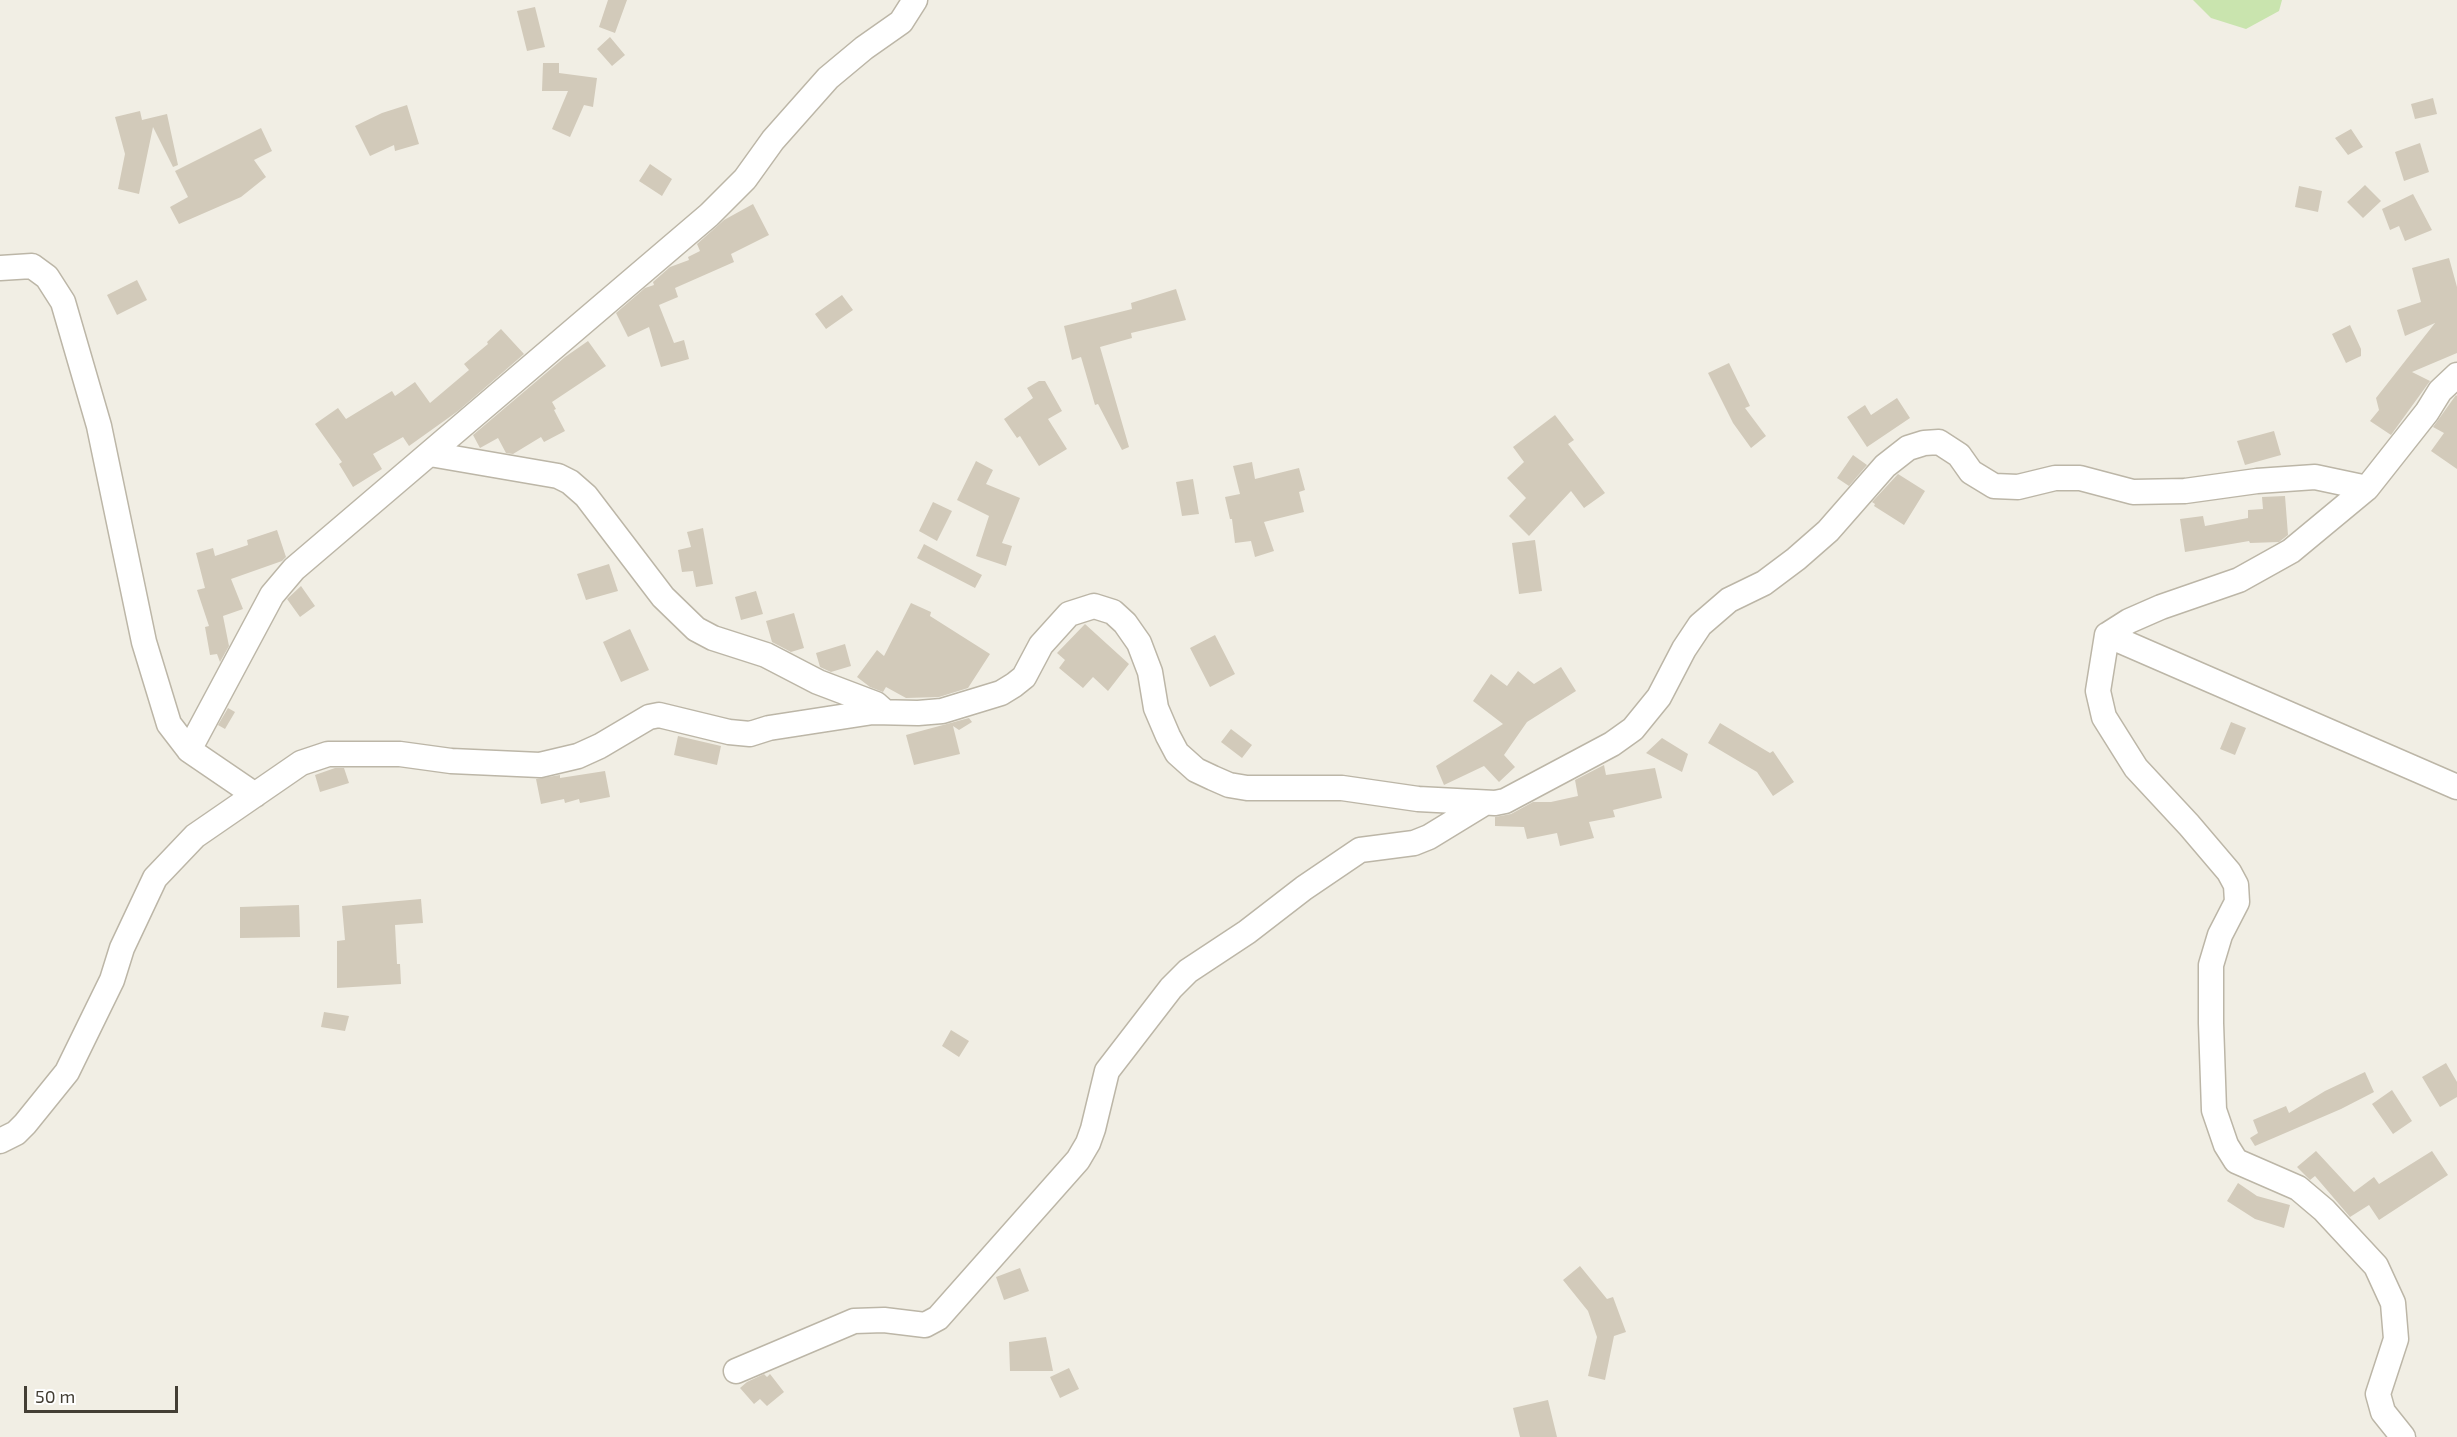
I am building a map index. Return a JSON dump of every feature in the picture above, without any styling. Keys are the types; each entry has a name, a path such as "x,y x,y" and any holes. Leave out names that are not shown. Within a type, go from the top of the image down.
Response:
{"street":[{"path":"189,750 272,595 294,569 709,215 745,178 773,140 828,78 864,48 901,22 915,0"},
{"path":"0,268 32,266 47,276 63,302 99,426 144,642 169,724 189,750 255,795"},
{"path":"2107,634 2129,621 2239,580 2291,551 2367,488 2427,412 2440,391 2457,375"},
{"path":"0,1141 16,1133 25,1124 68,1072 112,980 122,948 154,879 195,836 302,763 328,754 400,754 451,761 540,765 578,756 650,717 659,715 729,732 750,734 769,728 873,712 942,711 1000,693 1024,677 1041,645 1070,614 1094,606 1113,612 1125,623 1139,643 1150,672 1156,708 1164,727 1177,753 1196,770 1229,785 1342,788 1418,799 1483,804 1504,801 1577,760 1612,744 1633,729 1659,697 1684,649 1700,625 1722,605 1764,583 1796,559 1828,531 1885,466 1908,448 1924,443 1939,442 1959,454 1971,472 1994,486 2018,487 2055,478 2080,478 2133,492 2185,490 2315,477 2367,488"},
{"path":"430,454 558,476 570,482 586,496 663,597 696,629 713,638 766,655 818,682 876,704 885,712"},
{"path":"2107,634 2457,787"},
{"path":"2107,634 2098,691 2104,717 2136,768 2196,833 2229,872 2236,885 2237,902 2220,935 2211,965 2214,1110 2226,1145 2236,1161 2298,1188 2324,1210 2376,1266 2393,1303 2396,1339 2378,1394 2383,1412 2403,1437"},
{"path":"736,1371 854,1321 884,1320 925,1325 938,1318 1078,1160 1093,1129 1107,1071 1171,988 1188,971 1247,932 1304,888 1360,850 1414,843 1429,837 1483,804"}],"green space":[{"path":"2193,0 2282,0 2279,11 2246,29 2211,18"}],"building":[{"path":"608,0 627,0 615,33 599,27"},
{"path":"535,7 545,47 527,51 517,11"},
{"path":"610,37 625,55 612,66 597,49"},
{"path":"543,63 559,63 559,73 597,78 593,107 584,105 570,137 552,129 568,91 542,91"},
{"path":"2433,98 2437,114 2415,119 2411,104"},
{"path":"407,105 419,144 395,151 394,145 370,156 355,126 382,113"},
{"path":"140,111 142,120 167,114 178,165 173,167 153,127 139,194 118,189 125,154 115,117"},
{"path":"261,128 272,151 254,160 266,177 241,197 179,224 170,207 188,197 175,171"},
{"path":"2351,129 2363,147 2348,155 2335,138"},
{"path":"2420,143 2429,172 2404,181 2395,152"},
{"path":"650,164 672,179 662,196 639,181"},
{"path":"2365,185 2381,201 2363,218 2347,202"},
{"path":"2299,186 2322,191 2318,212 2295,207"},
{"path":"2413,194 2432,230 2405,241 2399,226 2390,230 2382,209"},
{"path":"753,204 769,235 731,254 734,262 675,288 678,297 659,305 674,343 684,340 689,359 661,367 649,327 628,337 616,313 645,288 654,285 653,282 670,267 689,260 688,257 700,251 697,244 724,220"},
{"path":"2449,258 2457,287 2457,353 2412,372 2430,381 2391,435 2370,421 2379,410 2376,398 2435,323 2405,336 2397,310 2421,302 2412,268"},
{"path":"137,280 147,300 117,315 107,295"},
{"path":"1176,289 1186,320 1131,333 1132,338 1100,347 1129,447 1122,450 1098,404 1095,405 1081,357 1072,360 1064,326 1132,309 1131,303"},
{"path":"842,295 853,310 826,329 815,314"},
{"path":"2350,325 2361,349 2361,356 2346,363 2332,334"},
{"path":"501,329 524,354 458,411 409,446 403,437 373,454 382,469 353,487 339,464 342,462 315,424 338,408 346,419 392,391 395,396 415,382 430,403 469,370 464,364 488,344 487,342"},
{"path":"588,341 606,366 552,402 565,431 544,442 541,437 513,454 506,453 498,438 480,448 473,435 565,357"},
{"path":"1729,363 1750,406 1745,408 1766,436 1751,448 1733,423 1708,373"},
{"path":"1039,381 1045,381 1062,411 1048,419 1067,449 1039,466 1020,436 1017,438 1004,419 1033,398 1027,388"},
{"path":"2456,395 2457,469 2431,451 2444,433 2433,427"},
{"path":"1897,398 1910,418 1867,447 1847,417 1865,405 1871,415"},
{"path":"1555,415 1574,440 1568,444 1605,493 1584,508 1571,491 1529,536 1509,516 1526,498 1507,478 1524,462 1513,447"},
{"path":"2274,431 2281,455 2245,465 2237,441"},
{"path":"1853,455 1867,465 1849,486 1837,478"},
{"path":"976,461 993,470 986,484 1020,498 1002,543 1012,546 1006,566 976,556 989,516 957,500"},
{"path":"1252,462 1255,479 1299,468 1305,490 1299,492 1304,512 1264,522 1274,551 1255,557 1251,541 1235,543 1232,519 1230,519 1225,497 1240,494 1233,466"},
{"path":"1898,474 1925,491 1904,525 1874,506 1872,502"},
{"path":"1193,479 1199,514 1182,516 1176,482"},
{"path":"2285,496 2288,535 2279,542 2250,543 2249,541 2185,552 2180,519 2203,516 2205,526 2248,518 2248,510 2263,509 2262,497"},
{"path":"933,502 952,511 937,541 919,531"},
{"path":"703,528 713,584 696,587 693,571 682,572 678,550 691,547 687,532"},
{"path":"277,530 286,557 282,561 231,579 243,609 223,616 229,646 220,662 217,654 210,655 205,627 209,626 197,590 205,588 196,553 213,548 215,556 248,545 247,540"},
{"path":"1535,540 1542,591 1519,594 1512,543"},
{"path":"924,544 982,575 975,588 917,558"},
{"path":"609,564 618,591 586,600 577,574"},
{"path":"301,586 315,606 300,617 287,599"},
{"path":"756,591 763,614 741,620 735,597"},
{"path":"911,603 931,612 930,616 990,654 968,688 939,697 906,698 886,687 883,692 870,687 857,677 877,650 884,656"},
{"path":"794,613 804,648 791,652 772,642 766,621"},
{"path":"1085,624 1129,664 1108,691 1093,677 1083,688 1059,668 1065,660 1057,653"},
{"path":"630,629 649,670 621,682 603,642"},
{"path":"1215,635 1235,674 1210,687 1190,648"},
{"path":"845,644 851,666 831,672 820,667 816,653"},
{"path":"1561,667 1576,691 1527,722 1504,755 1515,767 1499,782 1484,766 1444,785 1436,766 1503,724 1473,701 1491,674 1507,686 1518,671 1534,684"},
{"path":"228,708 235,712 225,729 218,725"},
{"path":"969,718 972,722 959,730 953,726 960,754 914,765 906,735"},
{"path":"2231,722 2246,728 2235,755 2220,749"},
{"path":"1720,723 1770,753 1773,751 1794,782 1773,796 1757,772 1708,743"},
{"path":"1231,729 1252,745 1242,758 1221,742"},
{"path":"678,736 721,746 717,765 674,755"},
{"path":"1662,738 1688,754 1682,772 1646,753"},
{"path":"1604,765 1606,775 1655,768 1662,798 1613,810 1615,817 1589,822 1594,838 1560,846 1557,833 1527,839 1524,827 1495,826 1495,817 1511,814 1533,802 1551,802 1578,796 1575,780"},
{"path":"335,768 344,768 349,783 320,792 315,775"},
{"path":"605,771 610,797 580,803 579,799 565,803 564,799 541,804 536,779"},
{"path":"421,899 423,923 395,925 397,964 400,964 401,984 337,988 337,941 345,940 342,906"},
{"path":"299,905 300,937 240,938 240,907"},
{"path":"324,1012 349,1016 345,1031 321,1027"},
{"path":"951,1030 969,1041 959,1057 942,1046"},
{"path":"2446,1063 2457,1082 2457,1097 2440,1107 2422,1077"},
{"path":"2365,1072 2374,1092 2341,1109 2255,1146 2250,1138 2258,1133 2253,1120 2286,1106 2289,1113 2325,1091"},
{"path":"2392,1090 2412,1121 2393,1134 2372,1104"},
{"path":"2316,1151 2354,1192 2374,1177 2379,1184 2432,1151 2448,1175 2379,1220 2369,1205 2350,1217 2315,1176 2310,1180 2297,1167"},
{"path":"2238,1183 2257,1196 2290,1205 2284,1228 2255,1219 2227,1201"},
{"path":"1580,1266 1607,1299 1613,1297 1626,1332 1614,1336 1605,1380 1588,1376 1597,1337 1588,1311 1563,1280"},
{"path":"1020,1268 1029,1291 1004,1300 996,1277"},
{"path":"1046,1337 1053,1371 1010,1371 1009,1342"},
{"path":"1069,1368 1079,1389 1060,1398 1050,1377"},
{"path":"764,1374 767,1377 770,1374 784,1392 767,1406 760,1399 754,1404 740,1388"},
{"path":"1548,1400 1557,1437 1520,1437 1513,1408"}]}
